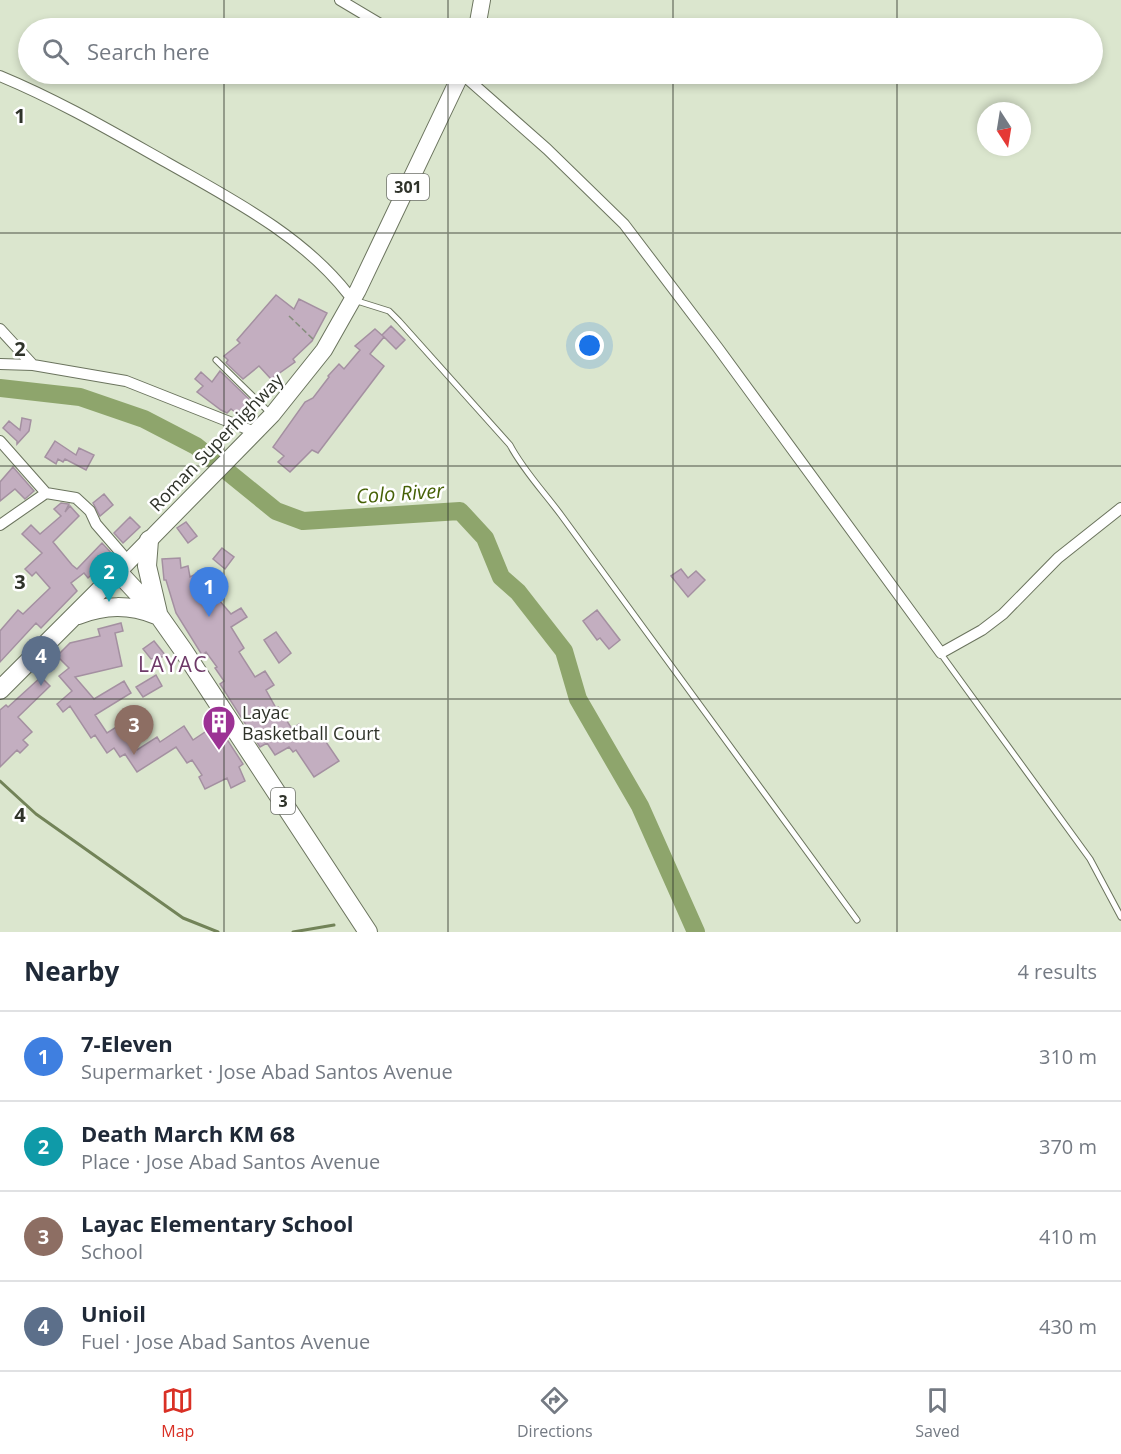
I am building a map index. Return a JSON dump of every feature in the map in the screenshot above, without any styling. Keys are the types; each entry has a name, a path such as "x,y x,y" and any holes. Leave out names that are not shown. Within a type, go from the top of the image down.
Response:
{"highway":[{"path":"149,540 147,566 159,617"},
{"path":"0,690 123,567"},
{"name":"3","path":"123,567 197,671 368,932"},
{"path":"74,616 100,607 116,606 143,610 159,617"}],"main road":[{"path":"479,18 482,0"},
{"name":"Roman Superhighway","path":"123,567 272,416 324,350 457,84"}],"street":[{"path":"340,0 370,18"},
{"path":"0,76 18,83"},
{"path":"20,84 54,98 211,188 307,249 353,295"},
{"path":"468,84 547,149 624,224 718,348 940,653 982,630 1003,614 1058,558 1121,508"},
{"path":"0,329 33,365"},
{"path":"0,364 33,365 126,381 252,435"},
{"path":"0,441 46,493 76,498 90,511 123,567"},
{"path":"0,525 46,493"}],"lane":[{"path":"353,295 389,311 510,445 520,464 555,506 857,920"},
{"path":"216,360 272,416"},
{"path":"940,653 1090,859 1121,917"}],"path":[{"path":"289,316 324,350"}],"building":[{"path":"276,295 294,309 299,299 327,313 312,341 293,359 295,362 271,379 259,366 243,379 226,363 228,360 224,356 240,343 237,340"},
{"path":"391,326 405,340 396,349 382,335"},
{"path":"375,329 384,337 370,354 384,366 318,453 312,450 290,472 278,462 284,456 273,447 305,402 313,398 339,364 344,369 360,350 355,346"},
{"path":"220,371 249,399 245,404 253,412 245,420 231,409 227,413 221,410 197,392 203,386 195,379 201,372 212,382"},
{"path":"22,418 31,420 29,431 17,444 17,441 3,428 9,421 20,430"},
{"path":"55,441 76,455 79,448 94,455 86,470 65,459 63,462 58,459 56,464 45,457"},
{"path":"13,467 34,491 25,499 15,489 0,501 0,482"},
{"path":"104,494 113,505 100,516 93,503"},
{"path":"61,503 69,504 65,512 70,506 79,516 53,542 72,565 77,569 102,543 115,557 104,568 101,566 88,578 84,573 71,583 77,591 41,628 36,623 0,662 0,631 18,610 23,614 50,588 36,572 32,576 25,569 42,553 22,534 31,525 40,534 61,516 54,509"},
{"path":"130,517 140,527 123,543 114,533"},
{"path":"186,522 197,536 188,543 177,528"},
{"path":"222,548 234,557 225,569 213,559"},
{"path":"180,558 181,568 188,566 190,577 198,573 215,603 219,600 231,614 241,608 247,617 231,627 244,648 239,652 255,677 265,671 274,685 266,690 292,729 299,724 312,742 322,736 339,761 314,777 296,750 293,752 289,747 275,755 267,743 260,747 220,684 224,681 215,668 217,667 206,652 202,655 176,613 166,580 164,580 162,559"},
{"path":"681,569 688,578 696,571 705,580 688,597 671,576"},
{"path":"597,610 620,640 609,649 600,638 597,640 583,621"},
{"path":"121,623 123,631 115,633 122,666 75,677 94,699 124,681 131,693 95,715 107,733 121,724 137,750 157,737 160,742 184,726 193,740 217,724 243,764 239,767 245,781 231,788 227,778 205,789 199,777 202,775 192,760 187,763 176,747 137,772 125,754 120,757 114,748 107,753 95,735 91,738 70,706 63,712 57,704 72,691 59,676 69,668 57,656 70,643 100,636 98,629"},
{"path":"276,632 291,653 279,663 264,640"},
{"path":"154,641 166,656 151,659 143,649"},
{"path":"156,675 162,686 143,697 136,687"},
{"path":"41,677 50,686 18,717 32,732 23,740 28,745 20,753 17,750 0,767 0,710 6,705 8,707"}],"waterway":[{"name":"Colo River","path":"0,388 80,397 144,419 196,446 276,511 303,521 460,511 485,538 501,577 518,592 564,651 578,699 640,806 696,932"},
{"path":"0,781 36,814 183,918 218,932"},
{"path":"293,932 334,925"}],"place":[{"name":"Death March KM 68","path":"109,602"},
{"name":"7-Eleven","path":"209,617"},
{"name":"Unioil","path":"41,686"},
{"name":"Layac Basketball Court","path":"219,751"},
{"name":"Layac Elementary School","path":"134,755"}],"district":[{"name":"LAYAC","path":"173,664"}]}
